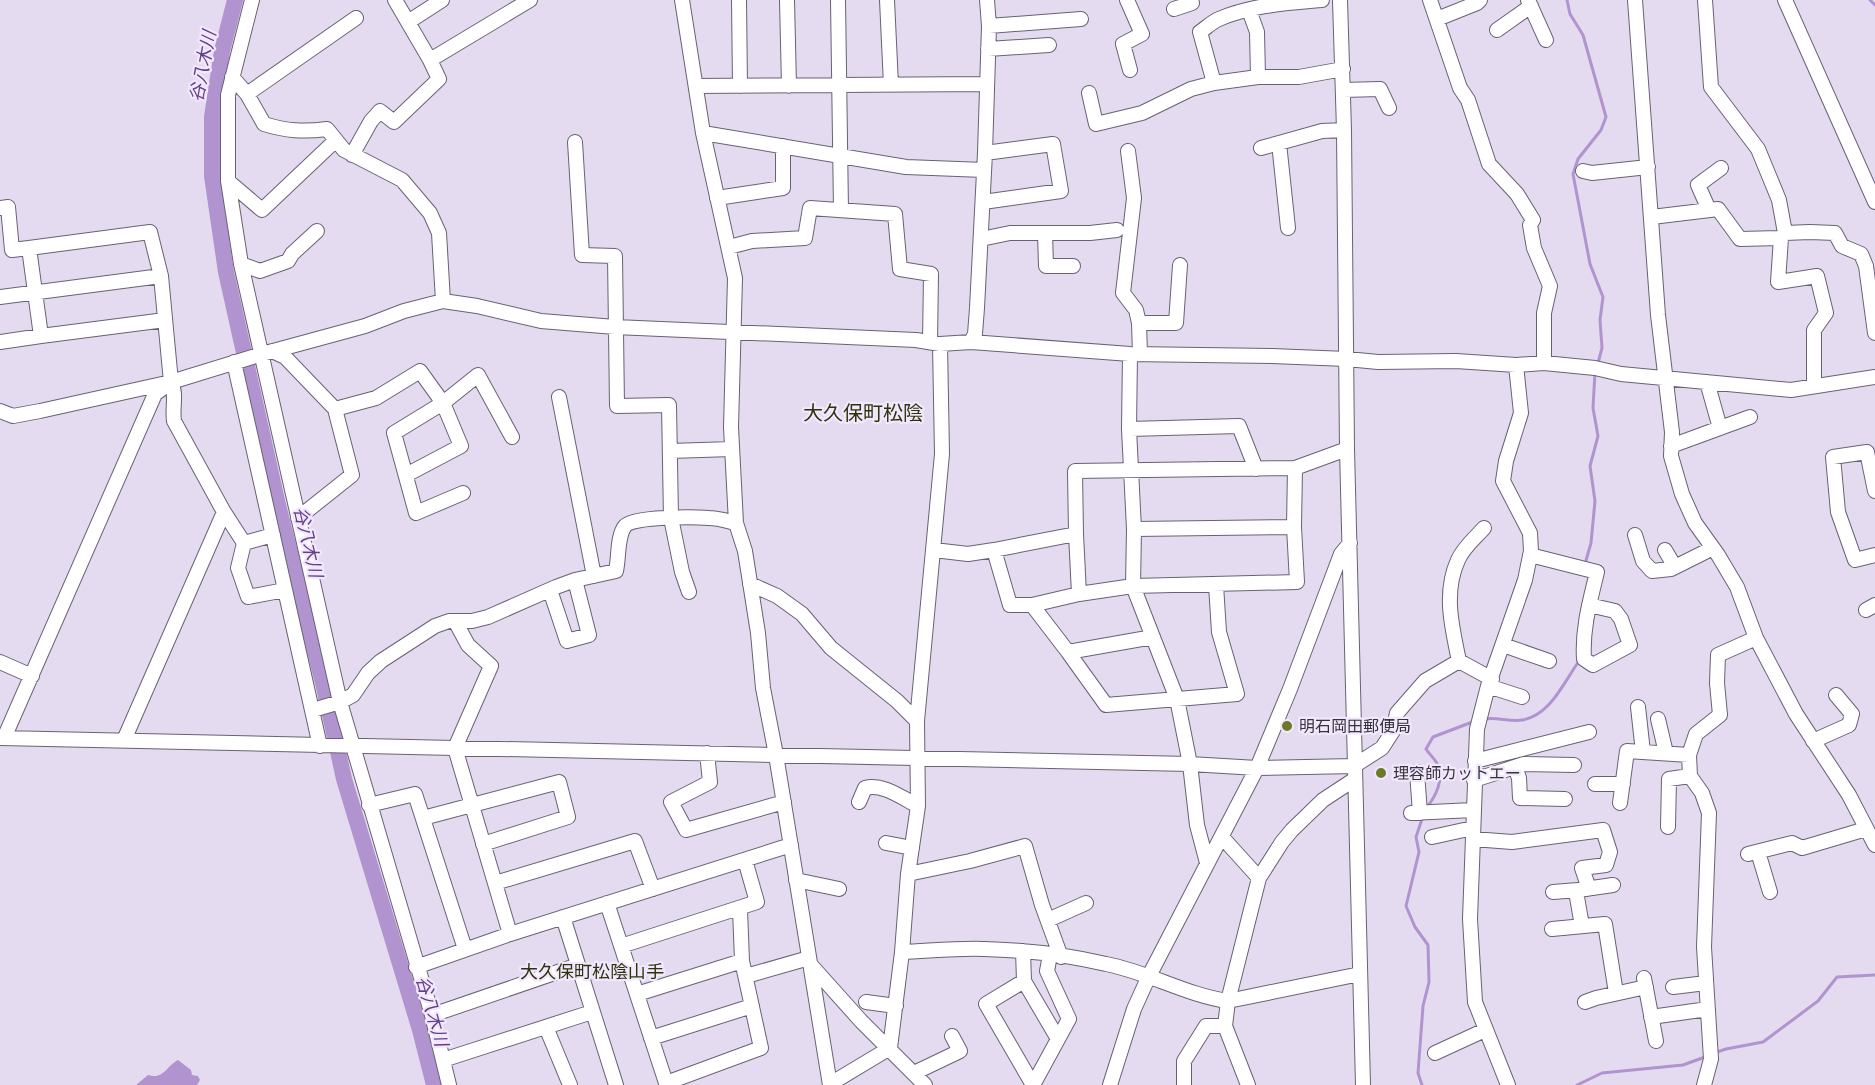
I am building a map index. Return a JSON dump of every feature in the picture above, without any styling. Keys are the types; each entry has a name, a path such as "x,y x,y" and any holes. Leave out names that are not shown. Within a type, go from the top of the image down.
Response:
{"street":[{"path":"252,0 228,95 228,181 242,264 267,352 298,518 340,702 416,967 432,1015 449,1085"},
{"path":"352,155 371,121 380,111 394,122 439,79 395,0"},
{"path":"408,22 442,0"},
{"path":"430,60 530,0"},
{"path":"681,0 703,133 735,278 731,427 736,523 745,551 758,633 763,688 830,1085 890,1048"},
{"path":"739,0 740,86"},
{"path":"787,0 789,86"},
{"path":"838,0 841,210"},
{"path":"887,0 891,85"},
{"path":"970,342 975,334 983,202 989,26 987,0"},
{"path":"1127,0 1142,34 1123,44 1130,70"},
{"path":"1174,9 1192,3 1191,0"},
{"path":"1214,83 1200,32 1218,19 1249,10 1277,4 1322,0"},
{"path":"1340,0 1344,130 1347,449 1363,1085"},
{"path":"1430,0 1460,88 1468,100 1489,164 1517,194 1533,220 1530,225 1534,248 1550,286 1544,314 1544,363"},
{"path":"1437,19 1480,0"},
{"path":"1635,0 1664,377 1672,432 1671,456 1682,494 1695,523 1737,587 1756,638 1796,714 1849,795 1875,845"},
{"path":"1705,0 1711,87 1758,149 1779,201 1783,236 1778,282 1817,276 1826,313 1814,330 1814,386"},
{"path":"1785,0 1875,202"},
{"path":"1497,30 1530,3 1546,40"},
{"path":"1249,10 1257,32 1258,77"},
{"path":"247,94 356,18"},
{"path":"989,26 1080,19"},
{"path":"988,49 1049,45"},
{"path":"1089,93 1096,124 1142,113 1191,89 1214,83 1258,77 1299,77 1343,69"},
{"path":"232,77 247,94 264,124 280,130 300,132 327,129 344,150 402,180 430,213 439,233 443,302"},
{"path":"696,86 986,84"},
{"path":"1343,90 1380,89 1389,108"},
{"path":"1261,148 1322,131 1344,130"},
{"path":"703,133 906,167 984,170"},
{"path":"228,181 262,210 336,140"},
{"path":"575,142 582,255 615,256 617,406 669,405 671,518 682,572 689,592"},
{"path":"1279,143 1288,228"},
{"path":"983,202 1061,191 1053,144 985,153"},
{"path":"717,198 783,188 783,146"},
{"path":"1128,151 1134,198 1122,293 1136,310 1139,323 1129,429 1134,529 1133,586 1178,699 1190,764 1197,825 1207,863"},
{"path":"1583,171 1592,173 1648,167"},
{"path":"1709,210 1698,184 1721,168"},
{"path":"0,208 9,207 6,251 150,232 161,276 171,382 174,388 172,411 174,421 224,512 244,543 238,568 248,597 285,590"},
{"path":"729,248 752,241 805,238 810,208 896,214 900,269 931,274 942,454 917,721 918,806 908,874 902,952 890,1048"},
{"path":"1652,217 1718,209 1740,239 1783,236 1810,231 1834,233 1842,246 1861,254 1866,266 1875,333"},
{"path":"981,239 1010,233 1090,234 1117,230"},
{"path":"242,264 260,271 288,261 292,254 317,231"},
{"path":"1045,233 1046,266 1072,266"},
{"path":"29,248 41,336"},
{"path":"1139,323 1176,324 1180,265"},
{"path":"0,297 161,276"},
{"path":"0,411 13,416 171,382 267,352 365,326 404,311 443,302 477,306 541,321 615,327 801,334 935,343 970,342 1135,354 1347,359 1378,362 1456,361 1515,365 1544,363 1595,368 1621,374 1791,390 1875,377"},
{"path":"0,342 165,320"},
{"path":"267,352 285,357 335,409 352,475 298,518"},
{"path":"234,362 320,746"},
{"path":"1508,1085 1475,1002 1470,919 1477,729 1490,682 1525,580 1530,555 1530,533 1503,481 1506,460 1521,413 1515,365"},
{"path":"335,409 376,398 420,371 443,403 461,446 406,475"},
{"path":"463,493 416,513 394,433 443,403 478,375 512,437"},
{"path":"171,382 155,394 32,676 2,738 1190,764 1355,773"},
{"path":"1707,382 1720,428"},
{"path":"559,397 594,576"},
{"path":"1671,447 1750,417"},
{"path":"1129,429 1239,426 1257,469"},
{"path":"670,451 732,449"},
{"path":"1079,594 1075,471 1295,468 1347,449"},
{"path":"1875,491 1867,452 1833,457 1838,512 1855,560 1875,555"},
{"path":"994,550 1010,605 1032,605 1079,594 1133,586 1297,582 1294,527 1295,468"},
{"path":"124,740 224,512"},
{"path":"313,710 340,702 353,695 368,673 381,661 435,626 488,617 575,580 616,571 622,534 625,526 630,522 671,518 709,518 736,523"},
{"path":"1134,529 1294,527"},
{"path":"1484,528 1458,558 1450,585 1449,616 1459,661 1490,682 1522,697"},
{"path":"934,550 968,554 1076,534"},
{"path":"244,543 273,535"},
{"path":"1635,535 1643,561 1652,571 1675,567 1713,548"},
{"path":"1110,1085 1134,1009 1257,768 1290,689 1341,554 1350,543"},
{"path":"1665,550 1675,567"},
{"path":"1530,555 1597,572 1582,637 1584,659 1593,664 1630,645 1621,619 1615,611 1590,605"},
{"path":"550,590 567,641 589,635 575,580"},
{"path":"750,584 777,596 802,614 831,648 897,701 917,721"},
{"path":"1032,605 1106,705 1237,694 1219,632 1216,585"},
{"path":"455,621 468,645 490,666 455,748 510,934"},
{"path":"1068,652 1153,638"},
{"path":"1704,1085 1712,1059 1704,947 1708,813 1702,793 1690,776 1689,755 1696,734 1720,715 1717,683 1718,655 1756,638"},
{"path":"1503,645 1549,661"},
{"path":"1248,1085 1225,1026 1228,1000 1259,878 1292,830 1382,748 1393,731 1397,713 1425,681 1459,661"},
{"path":"0,662 32,676"},
{"path":"1813,741 1849,724 1852,714 1836,695"},
{"path":"1638,706 1643,752"},
{"path":"1658,719 1666,753"},
{"path":"1475,760 1589,732"},
{"path":"1620,802 1627,751 1689,755"},
{"path":"707,753 710,782 671,802 686,830 784,802"},
{"path":"1474,780 1524,764 1574,765"},
{"path":"1515,767 1519,778 1520,798 1565,799"},
{"path":"1417,772 1416,813 1473,810"},
{"path":"1668,827 1669,779 1690,776"},
{"path":"423,818 559,782 568,817 483,844"},
{"path":"1595,784 1623,784"},
{"path":"859,802 865,788 869,787 885,789 918,806"},
{"path":"369,805 415,794 465,949"},
{"path":"1770,892 1753,853 1792,843 1802,848 1866,829"},
{"path":"1432,837 1473,833 1512,842 1604,830 1610,852 1606,865 1582,868 1587,883 1577,897 1582,926"},
{"path":"1222,837 1259,878"},
{"path":"495,883 635,842 653,889"},
{"path":"886,843 912,848"},
{"path":"416,967 562,917 791,845"},
{"path":"908,874 1025,846 1048,920 1056,956 1047,971 1069,1019 1033,1085"},
{"path":"621,946 757,902 745,860"},
{"path":"796,880 839,889"},
{"path":"1553,892 1613,885"},
{"path":"607,903 666,1083 761,1048 742,961 740,909"},
{"path":"1048,920 1086,903"},
{"path":"562,917 616,1085"},
{"path":"1552,929 1605,924 1616,993"},
{"path":"902,952 983,948 1023,951 1107,964 1149,976 1209,998 1228,1000 1360,974"},
{"path":"1023,951 1024,981 1058,1039"},
{"path":"637,994 742,961"},
{"path":"746,976 809,961"},
{"path":"809,961 861,1021 925,1085"},
{"path":"432,1015 578,965"},
{"path":"1024,981 986,1004 1033,1085"},
{"path":"1585,1002 1645,983 1656,1041"},
{"path":"1673,987 1706,983"},
{"path":"866,1002 896,1006"},
{"path":"651,1038 752,1006"},
{"path":"1652,1017 1708,1009"},
{"path":"443,1060 592,1012"},
{"path":"1184,1085 1184,1061 1206,1026 1225,1026"},
{"path":"546,1027 570,1085"},
{"path":"1435,1053 1485,1030"},
{"path":"914,1073 960,1051 952,1036"}],"shaded area":[{"path":"178,1060 191,1070 192,1075 198,1076 200,1080 197,1085 136,1085 148,1075 158,1076"}],"waterway":[{"name":"谷八木川","path":"235,0 222,51 212,117 212,176 226,272 278,505 324,687 344,779 420,1030 434,1085"},
{"path":"1567,0 1570,14 1583,35 1606,117 1601,130 1578,159 1573,174 1590,264 1603,297 1600,320 1602,348 1598,363"},
{"path":"1870,0 1875,5"},
{"path":"1585,564 1591,543 1595,501 1590,466 1598,436 1593,408 1595,372"},
{"path":"1485,719 1522,720 1541,712 1555,697 1579,661"},
{"path":"1427,807 1440,782 1440,770 1426,749 1433,737 1475,721"},
{"path":"1422,1085 1418,1073 1423,1006 1429,982 1428,945 1415,927 1406,906 1419,852 1416,837 1423,816"},
{"path":"1714,1053 1763,1042 1818,1001 1837,977 1875,975"},
{"path":"1577,1085 1602,1073 1683,1065 1705,1057"}],"place":[{"name":"明石岡田郵便局","path":"1287,726"},
{"name":"理容師カットエー","path":"1381,773"}],"district":[{"name":"大久保町松陰","path":"863,412"},
{"name":"大久保町松陰山手","path":"592,971"}]}
